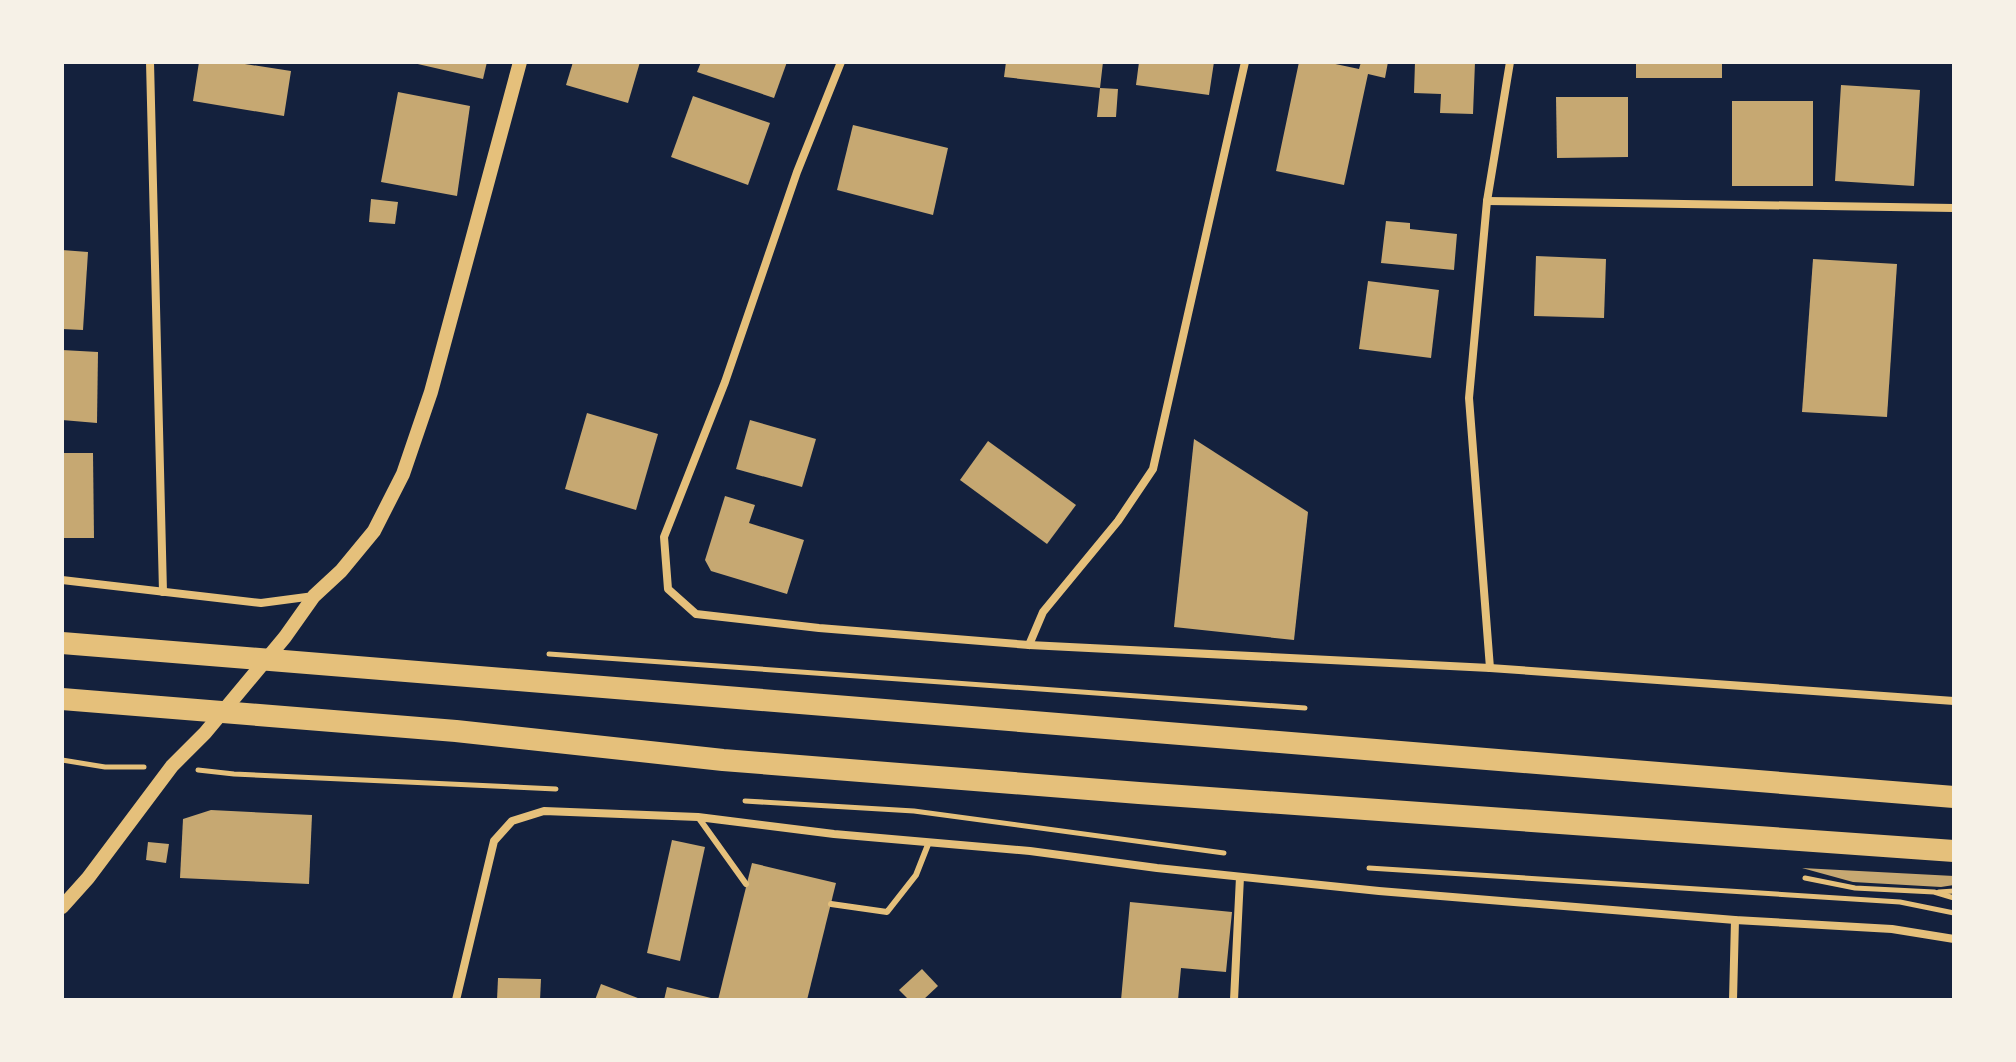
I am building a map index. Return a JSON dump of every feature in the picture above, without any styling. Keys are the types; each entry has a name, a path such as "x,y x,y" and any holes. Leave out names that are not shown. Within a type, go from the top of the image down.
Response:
{"highway":[{"path":"62,643 1954,797"},
{"path":"62,699 456,731 739,761 1954,851"}],"street":[{"path":"150,62 163,592"},
{"path":"62,907 88,878 172,766 205,733 285,637 314,596 341,571 374,531 403,474 431,392 520,62"},
{"path":"841,62 797,172 725,382 664,537 668,589 696,614 819,628 1029,645 1490,668 1954,701"},
{"path":"1029,645 1043,612 1118,521 1153,469 1245,62"},
{"path":"1490,668 1469,398 1487,201 1510,62"},
{"path":"1487,201 1954,208"},
{"path":"62,580 261,603 314,596"},
{"path":"456,1000 494,841 512,821 544,811 698,817 1395,893 1892,929 1954,939"},
{"path":"1234,1000 1240,877"},
{"path":"1733,1000 1735,920"}],"lane":[{"path":"698,817 746,884"},
{"path":"831,904 887,912 916,875 929,842"}],"path":[{"path":"536,653 1305,708"},
{"path":"62,760 105,767 172,766 234,774 563,790"},
{"path":"738,800 914,811 1230,854"},
{"path":"1366,868 1900,902 1954,913"},
{"path":"1805,878 1855,888 1954,891"},
{"path":"1934,892 1954,898"}],"building":[{"path":"199,62 232,62 291,71 284,116 193,101"},
{"path":"409,62 487,62 483,79"},
{"path":"573,62 640,62 628,103 566,85"},
{"path":"701,62 787,62 774,98 697,72"},
{"path":"1006,62 1103,62 1100,88 1004,77"},
{"path":"1139,62 1214,62 1209,95 1136,85"},
{"path":"1299,62 1326,62 1359,69 1361,62 1388,62 1385,78 1368,74 1344,185 1276,171"},
{"path":"1415,62 1475,62 1473,114 1440,113 1441,94 1414,93"},
{"path":"1636,62 1722,62 1722,78 1636,78"},
{"path":"1841,85 1920,90 1914,186 1835,181"},
{"path":"1100,88 1118,89 1116,117 1097,117"},
{"path":"398,92 470,106 457,196 381,182"},
{"path":"693,96 770,123 748,185 671,157"},
{"path":"1556,97 1628,97 1628,157 1557,158"},
{"path":"1732,101 1813,101 1813,186 1732,186"},
{"path":"853,125 948,148 933,215 837,190"},
{"path":"371,199 398,202 395,224 369,222"},
{"path":"1386,221 1410,223 1410,229 1457,234 1454,270 1381,263"},
{"path":"62,250 88,252 83,330 62,329"},
{"path":"1536,256 1606,259 1604,318 1534,316"},
{"path":"1813,259 1897,264 1887,417 1802,412"},
{"path":"1368,281 1439,290 1431,358 1359,349"},
{"path":"62,350 98,352 97,423 62,420"},
{"path":"587,413 658,434 636,510 565,489"},
{"path":"750,420 816,439 802,487 736,469"},
{"path":"1194,439 1308,512 1294,640 1174,627"},
{"path":"988,441 1076,505 1047,544 960,480"},
{"path":"62,453 93,453 94,538 62,538"},
{"path":"725,496 755,505 749,523 804,540 787,594 711,571 705,560"},
{"path":"211,810 312,815 309,884 180,878 183,819"},
{"path":"672,840 705,847 680,961 647,953"},
{"path":"148,842 169,844 166,863 146,860"},
{"path":"752,863 836,883 807,1000 718,1000"},
{"path":"1802,868 1954,876 1954,885 1853,882"},
{"path":"1130,902 1232,912 1226,972 1181,968 1178,1000 1121,1000"},
{"path":"922,969 938,986 923,1000 909,1000 899,990"},
{"path":"498,978 541,979 540,1000 497,1000"},
{"path":"601,984 643,1000 595,1000"},
{"path":"667,987 715,999 715,1000 664,1000"}]}
